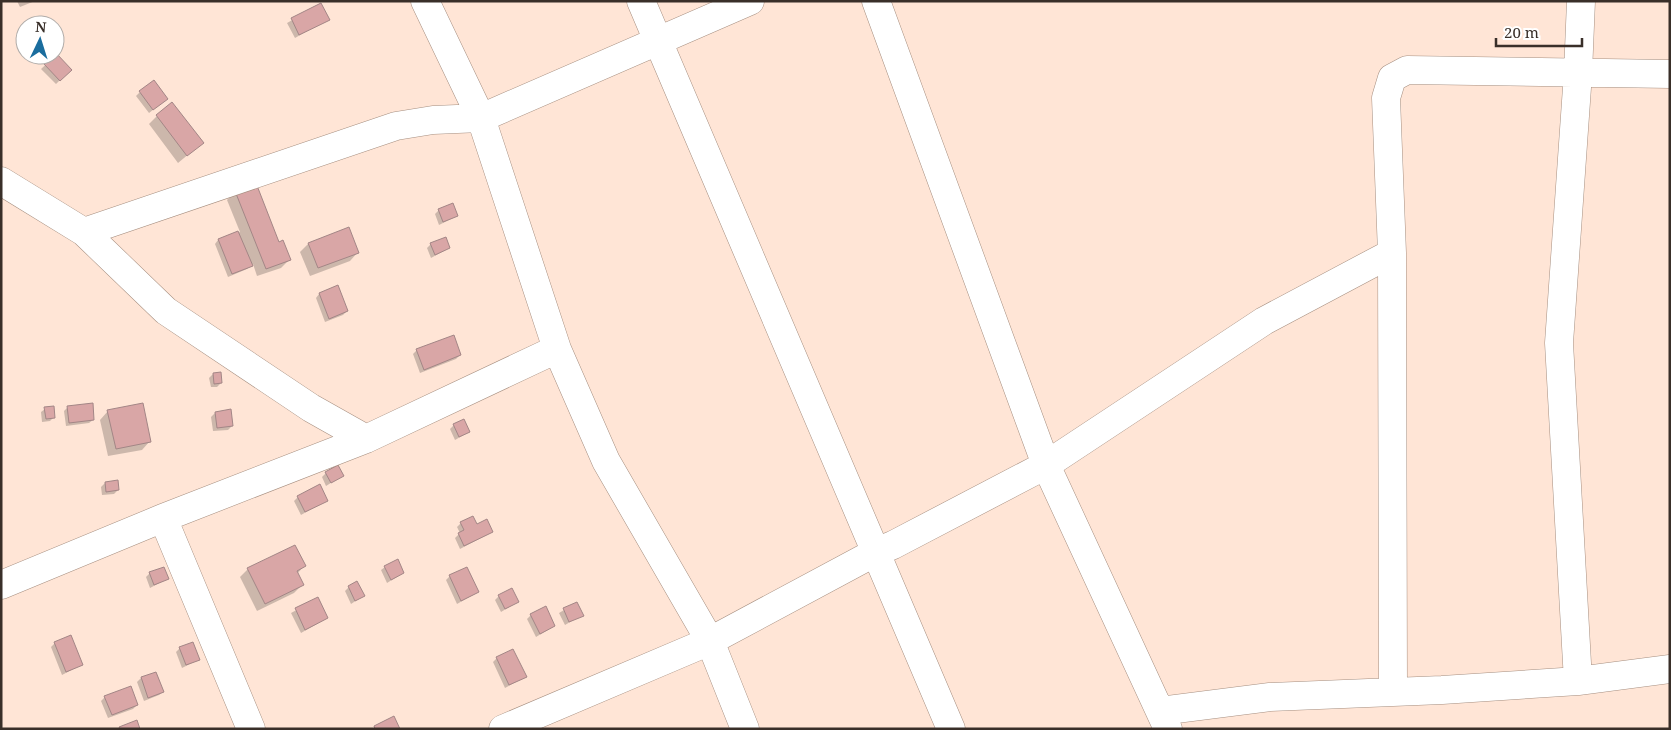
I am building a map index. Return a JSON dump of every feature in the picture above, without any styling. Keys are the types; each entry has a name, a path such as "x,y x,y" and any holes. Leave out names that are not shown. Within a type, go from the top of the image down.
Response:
{"street":[{"path":"425,1 481,118 558,349 606,461 710,641 745,729"},
{"path":"641,1 951,729"},
{"path":"84,232 396,126 433,120 481,118 750,1"},
{"path":"876,1 1046,465 1164,720 1270,697 1442,690 1578,681 1670,669"},
{"path":"1578,681 1559,343 1578,73 1581,1"},
{"path":"1393,691 1392,253 1386,98 1392,78 1407,70 1670,74"},
{"path":"1,181 84,232 166,311 311,408 366,439"},
{"path":"503,729 710,641 876,552 1046,465 1264,321 1392,253"},
{"path":"1,585 163,518 366,439 558,349"},
{"path":"163,518 251,729"}],"building":[{"path":"321,3 330,20 299,35 291,18"},
{"path":"65,63 72,70 60,81 45,65 65,65"},
{"path":"154,80 168,99 153,110 139,91"},
{"path":"172,102 204,143 187,156 156,115"},
{"path":"256,183 279,242 283,240 291,260 266,269 235,191"},
{"path":"453,203 458,216 443,222 438,209"},
{"path":"349,227 359,253 318,268 308,243"},
{"path":"238,231 253,266 232,274 218,239"},
{"path":"446,237 450,248 435,255 430,243"},
{"path":"338,285 348,311 329,319 319,293"},
{"path":"454,335 461,355 424,370 416,349"},
{"path":"221,372 222,383 214,384 213,373"},
{"path":"93,403 94,420 69,423 67,406"},
{"path":"143,403 151,442 116,449 107,410"},
{"path":"54,406 55,418 46,419 44,407"},
{"path":"231,409 233,426 217,428 215,412"},
{"path":"464,419 470,432 459,437 453,424"},
{"path":"338,465 344,476 331,483 325,472"},
{"path":"118,480 119,490 106,492 105,482"},
{"path":"320,484 328,501 305,512 297,496"},
{"path":"473,516 477,524 487,519 493,532 464,546 458,533 464,530 460,522"},
{"path":"295,545 306,566 297,571 304,585 265,604 247,568"},
{"path":"398,559 404,573 391,580 384,566"},
{"path":"164,567 169,579 154,585 149,572"},
{"path":"467,567 479,592 461,601 449,575"},
{"path":"357,581 365,596 355,601 348,586"},
{"path":"512,588 519,602 505,609 498,595"},
{"path":"318,597 328,618 305,630 295,608"},
{"path":"577,602 584,616 569,622 563,608"},
{"path":"546,606 555,626 540,634 530,614"},
{"path":"71,635 83,665 66,672 54,642"},
{"path":"193,642 200,660 186,665 179,647"},
{"path":"513,649 527,677 509,685 496,657"},
{"path":"156,672 164,692 148,698 141,677"},
{"path":"131,686 138,705 112,715 104,696"},
{"path":"394,716 400,729 375,729 374,726"},
{"path":"137,720 140,729 120,729 119,727"}]}
